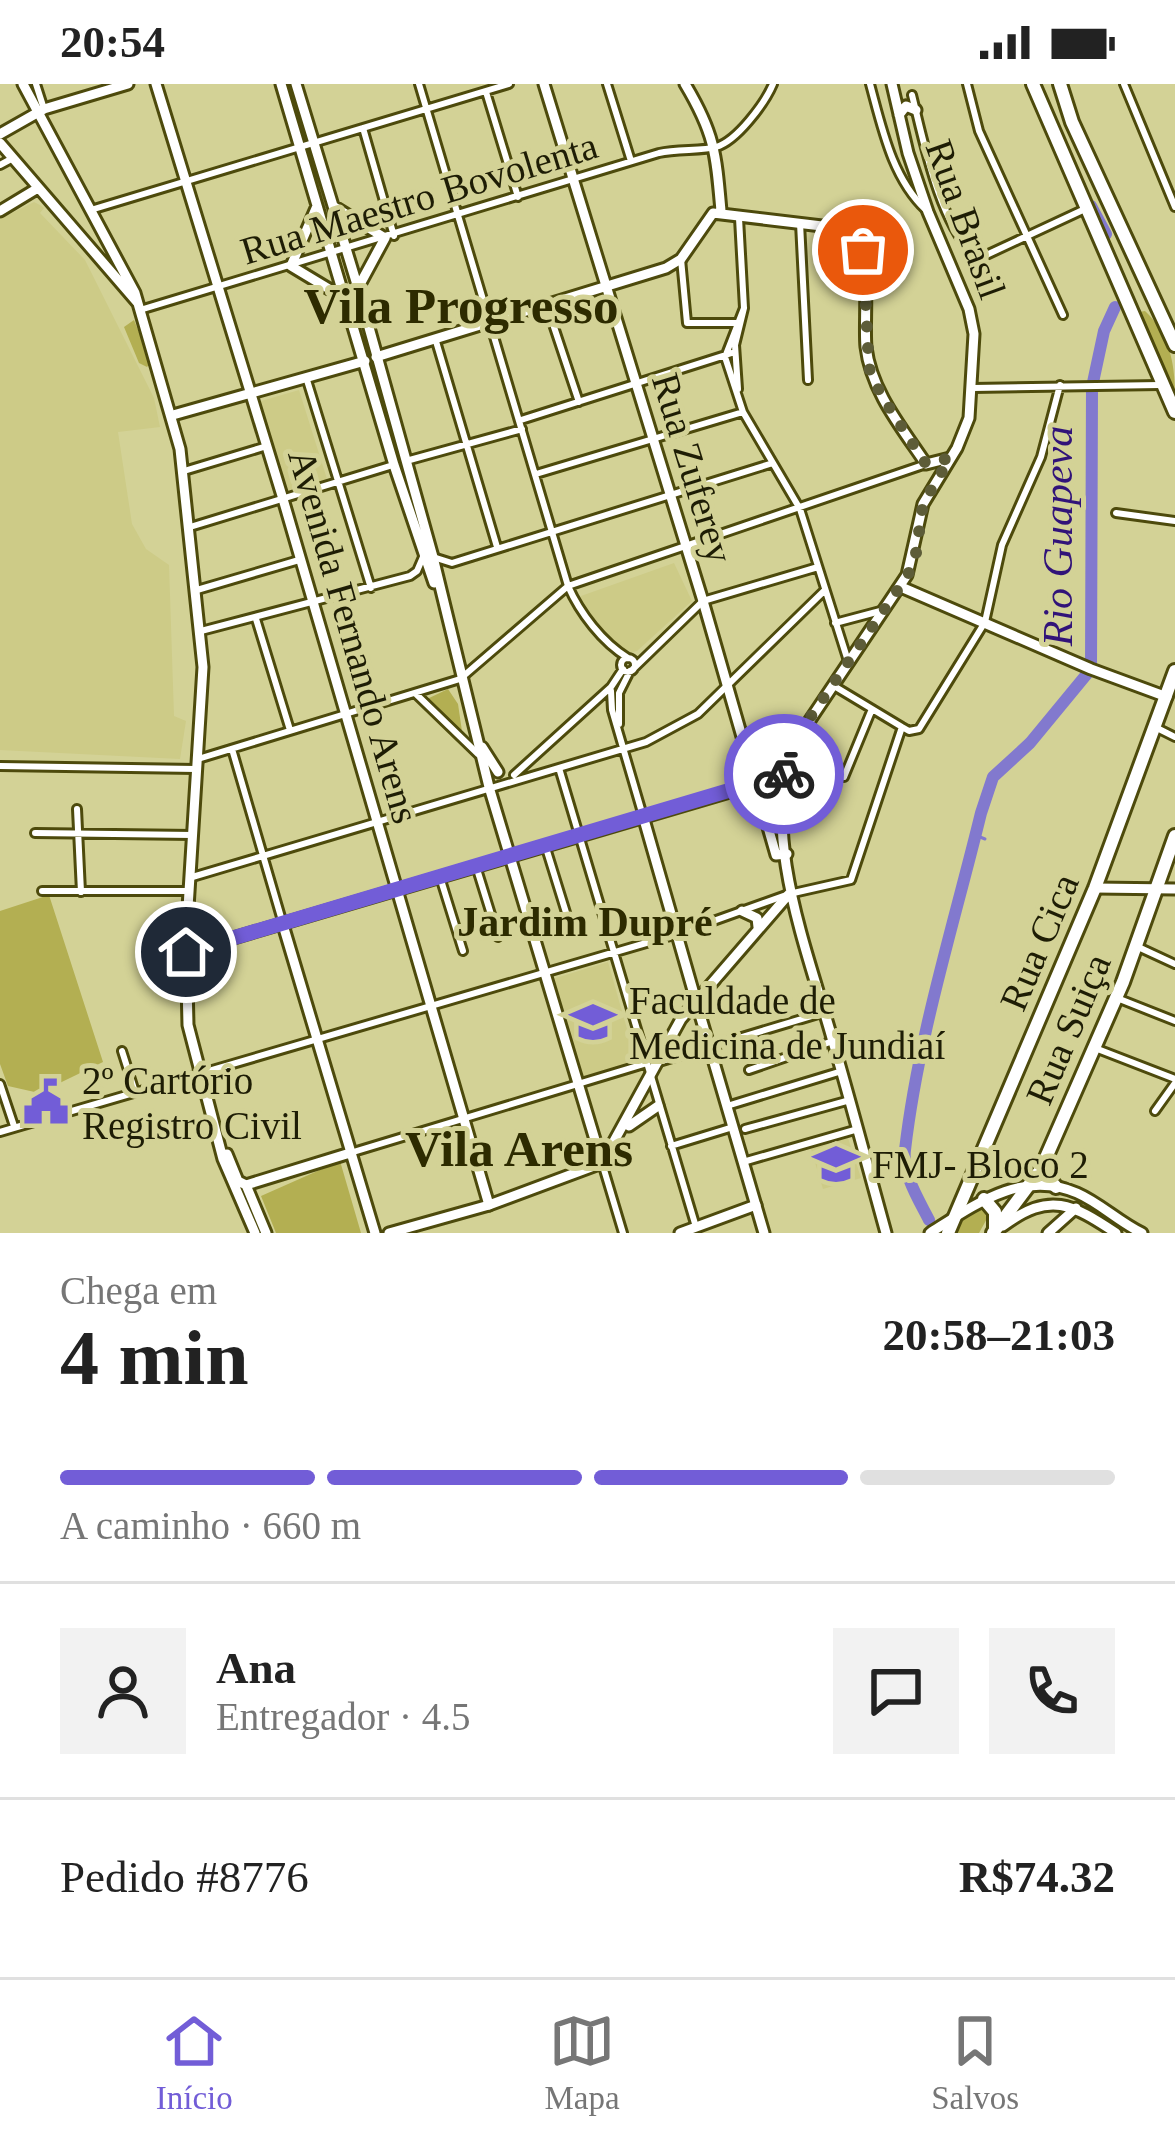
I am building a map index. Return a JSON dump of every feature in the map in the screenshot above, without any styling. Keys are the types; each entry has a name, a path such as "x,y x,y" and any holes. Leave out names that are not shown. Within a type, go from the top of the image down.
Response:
{"main road":[{"path":"23,84 94,209 138,306 184,471 201,631 186,952 188,1025 227,1170 255,1233"},
{"path":"128,84 41,110 0,138 138,306"},
{"name":"Avenida Fernando Arens","path":"156,84 284,499 489,1205"},
{"path":"281,84 345,298 370,359 442,602 480,751 495,779 510,855 602,1163"},
{"path":"296,84 358,288 370,359"},
{"name":"Rua Zuferey","path":"544,84 782,855"},
{"path":"685,84 716,147 721,211"},
{"path":"1033,84 1175,412"},
{"path":"1060,84 1072,122 1168,320 1175,345"},
{"name":"Rua Brasil","path":"789,894 782,855 784,776 794,744 912,566 923,504 969,418 973,388 974,334 969,309 928,212 892,85"},
{"path":"899,115 906,106 916,110"},
{"path":"0,211 38,188"},
{"path":"317,206 291,266 345,298"},
{"path":"333,206 389,237 358,288"},
{"path":"721,211 847,230 860,241 869,368 926,464 950,458"},
{"path":"172,415 666,268 682,259 704,223 721,211"},
{"path":"88,248 107,239"},
{"path":"1131,310 1144,304 1168,320"},
{"path":"901,587 1084,667 1168,697"},
{"name":"Rua Cica","path":"948,1233 1095,888 1175,671"},
{"path":"186,952 784,776"},
{"path":"643,816 764,1233"},
{"name":"Rua Suiça","path":"994,1232 1041,1169 1117,998 1175,836"},
{"path":"1095,888 1175,889"},
{"path":"389,1233 489,1205 602,1163 681,1019 789,894"},
{"path":"789,894 886,1233"},
{"path":"742,911 757,918 756,932"},
{"path":"284,925 375,1233"},
{"path":"621,1134 658,1106"},
{"path":"222,1143 266,1233"},
{"path":"246,1185 350,1153"},
{"path":"1041,1169 1056,1187"},
{"path":"930,1233 984,1199 1028,1186 1076,1193 1142,1233"},
{"path":"984,1199 995,1212 994,1232"},
{"path":"994,1232 1035,1208 1055,1203 1076,1208 1116,1233"},
{"path":"680,1233 756,1205"},
{"path":"1048,1233 1076,1208"}],"street":[{"path":"36,84 41,110"},
{"path":"419,84 568,586 577,606 628,665"},
{"path":"94,209 509,84"},
{"path":"608,84 632,161"},
{"path":"716,147 732,136 773,84"},
{"path":"870,84 905,188 928,212"},
{"path":"967,84 979,131 1063,315"},
{"path":"1124,84 1175,207"},
{"path":"892,85 915,91 935,180 952,220 976,256 1085,209"},
{"path":"486,92 518,197"},
{"path":"363,128 389,237"},
{"name":"Rua Maestro Bovolenta","path":"138,306 347,250 632,161 683,147 716,147"},
{"path":"893,157 908,153"},
{"path":"0,165 13,158"},
{"path":"739,216 744,308 735,352 739,399"},
{"path":"800,223 808,380"},
{"path":"682,259 687,322 737,322"},
{"path":"547,305 579,402"},
{"path":"744,308 725,357 743,412 800,509 849,664"},
{"path":"435,338 497,549"},
{"path":"190,527 467,444 735,352"},
{"path":"306,376 371,588"},
{"path":"973,388 1164,385"},
{"path":"834,686 902,728 919,729 985,622 1002,545 1041,457 1060,386"},
{"path":"536,474 743,412"},
{"path":"184,471 267,446"},
{"path":"201,631 410,577 428,557 452,563 773,463"},
{"path":"0,766 196,764 290,730 416,694 460,679 568,586 926,464"},
{"path":"1116,513 1175,521"},
{"path":"197,590 299,560"},
{"path":"514,775 611,687 628,665 703,601 818,568"},
{"path":"495,779 559,768 674,729 729,687 824,590"},
{"path":"835,623 886,609"},
{"path":"256,619 290,730"},
{"path":"619,727 620,693 628,665"},
{"path":"611,687 612,710 643,816"},
{"path":"416,694 480,751"},
{"path":"844,777 872,709"},
{"path":"0,1132 677,934 789,894 851,880 902,728"},
{"path":"1156,728 1175,737"},
{"path":"232,749 284,925"},
{"path":"559,768 696,1227"},
{"path":"189,878 377,822 495,779 530,775"},
{"path":"77,809 81,892"},
{"path":"35,833 193,835"},
{"path":"545,845 568,919"},
{"name":"Rua Zuferey","path":"780,870 782,855"},
{"path":"476,866 498,937"},
{"path":"440,877 463,951"},
{"path":"42,891 189,891"},
{"path":"1136,946 1175,964"},
{"path":"1117,998 1175,1022"},
{"path":"659,1062 825,1012"},
{"path":"749,1070 833,1042"},
{"path":"1096,1048 1175,1081 1155,1112"},
{"path":"122,1051 135,1092"},
{"path":"350,1153 644,1064"},
{"path":"727,1106 842,1071"},
{"path":"0,1084 14,1127"},
{"path":"745,1129 850,1100"},
{"path":"670,1147 733,1127"},
{"path":"743,1162 858,1129"},
{"path":"602,1163 623,1233"}],"shaded area":[{"path":"34,202 85,260 154,398 160,427 118,432 132,524 146,549 169,565 174,716 186,721 180,759 0,750 0,219"},
{"path":"1145,311 1169,349 1175,395 1140,320 1139,312"},
{"path":"134,320 151,362 147,367 139,363 124,327"},
{"path":"299,390 327,479 287,491 258,402"},
{"path":"674,563 692,601 637,651 623,655 577,606 581,596"},
{"path":"448,689 458,704 463,738 427,699"},
{"path":"49,895 103,1062 39,1093 8,1086 0,1064 0,911"},
{"name":"Faculdade de Medicina de Jundiaí","path":"608,962 637,1064 578,1081 549,980"},
{"name":"FMJ- Bloco 2","path":"848,1138 861,1178 823,1189 811,1149"},
{"path":"340,1161 361,1233 276,1233 261,1196"},
{"path":"979,1207 989,1215 979,1233 955,1233 962,1216"}],"waterway":[{"name":"Rio Guapeva","path":"1091,206 1106,234"},
{"name":"Rio Guapeva","path":"929,1220 909,1177 905,1150 928,1023 981,813 993,777 1030,743 1091,669 1092,387 1104,331 1115,307"},
{"path":"975,835 985,839"}],"way so far":[{"path":"784,774 807,722 908,575 923,504 950,458 926,464 873,380 866,346 863,250"}],"place":[{"name":"Faculdade de Medicina de Jundiaí","path":"593,1022"},
{"name":"2º Cartório Registro Civil","path":"46,1102"},
{"name":"FMJ- Bloco 2","path":"836,1164"}],"district":[{"name":"Vila Progresso","path":"461,306"},
{"name":"Jardim Dupré","path":"585,922"},
{"name":"Vila Arens","path":"519,1149"}],"route":[{"path":"186,952 784,774"}]}
